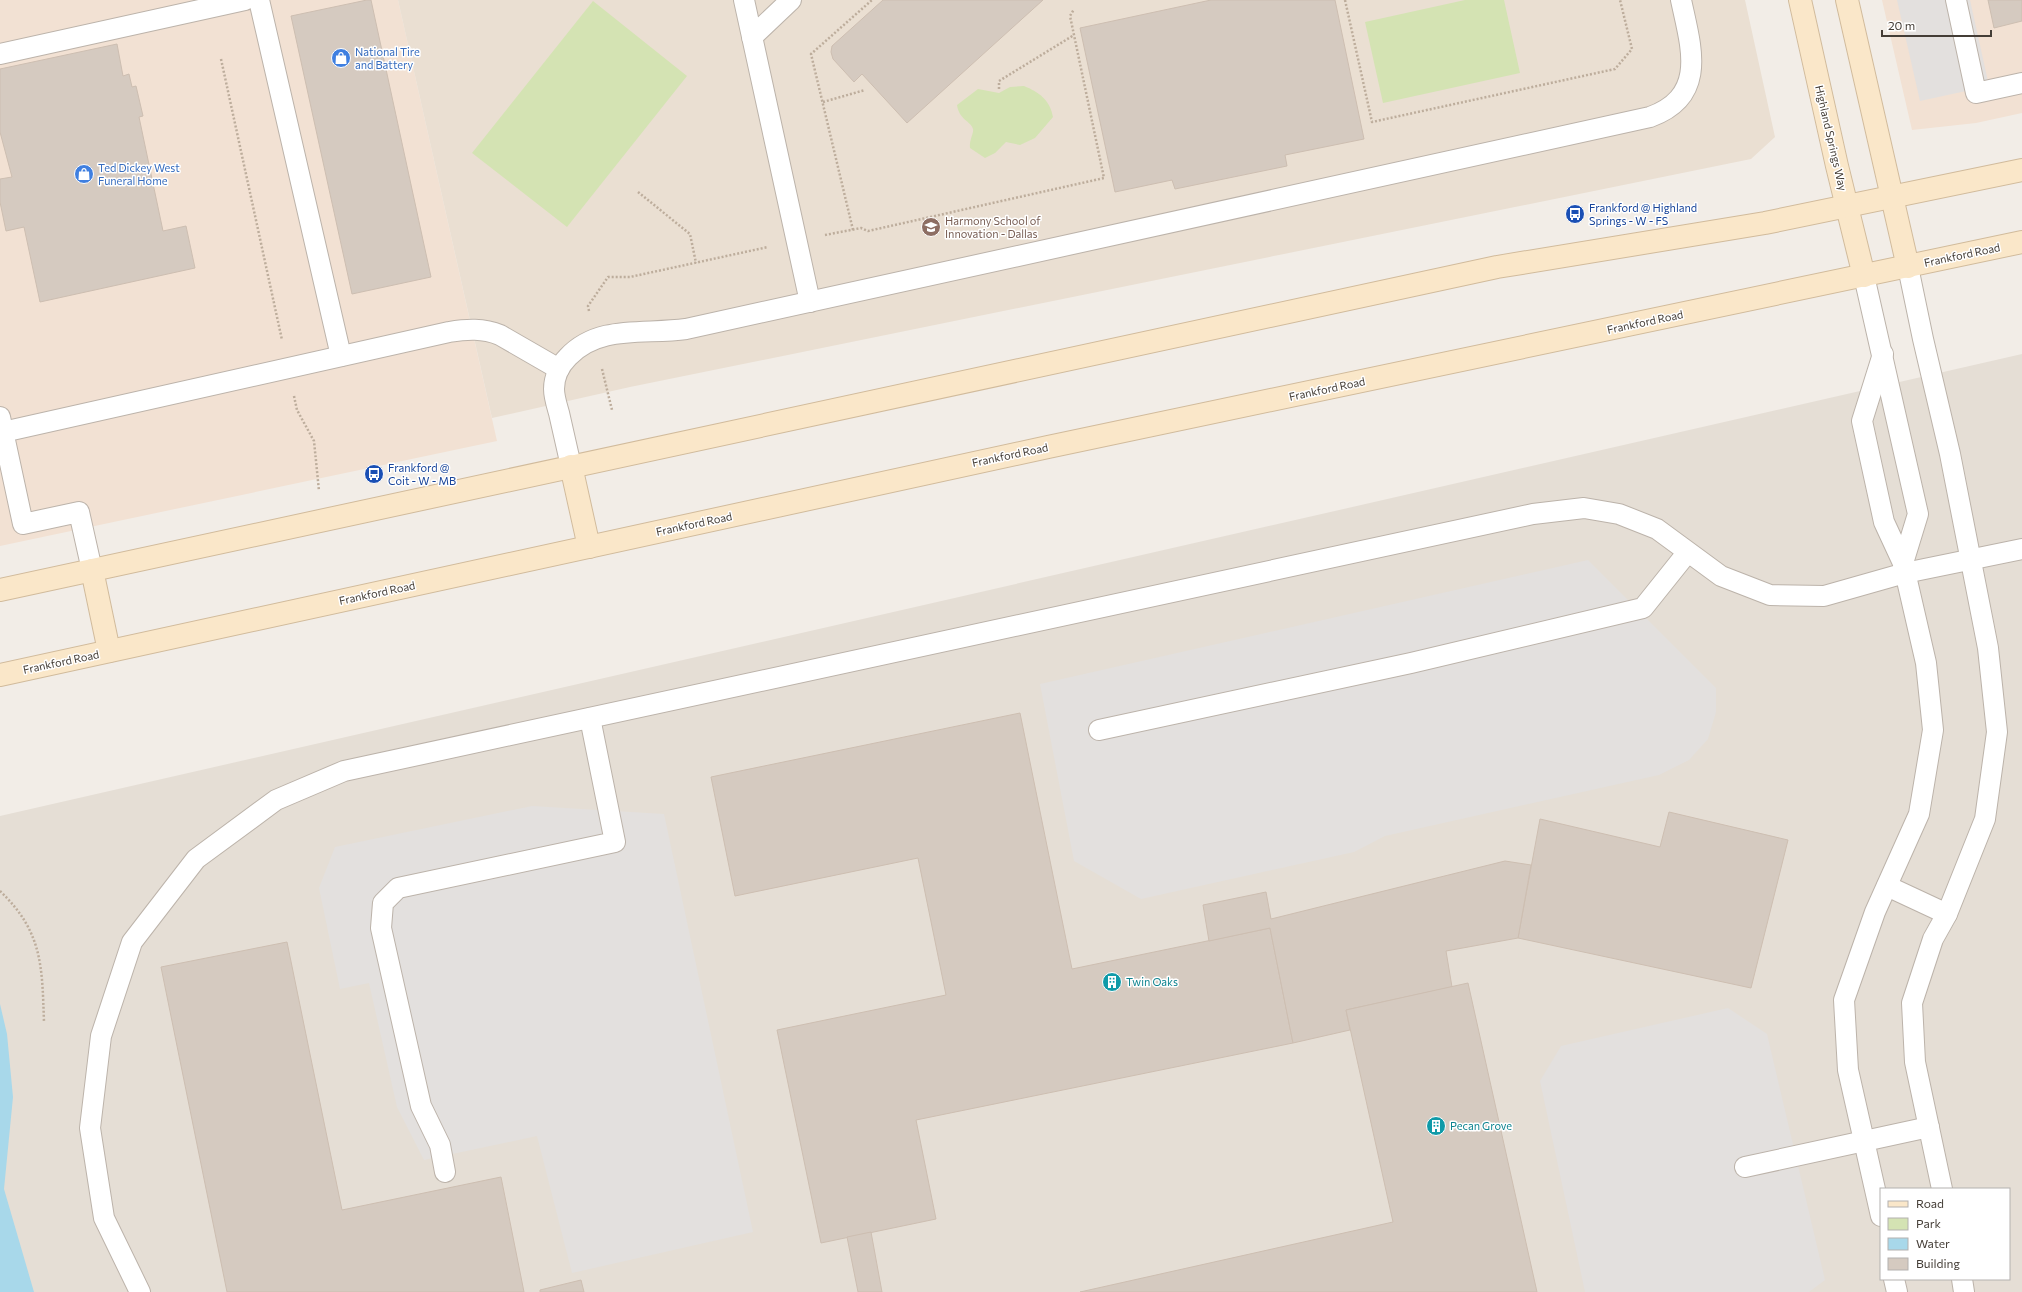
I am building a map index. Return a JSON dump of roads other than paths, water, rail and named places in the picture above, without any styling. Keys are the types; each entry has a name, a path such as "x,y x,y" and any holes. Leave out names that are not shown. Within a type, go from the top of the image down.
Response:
{"main road":[{"name":"Highland Springs Way","path":"1800,0 1864,276"},
{"path":"1847,0 1908,267"},
{"path":"0,590 1497,267 1765,223 2022,170"},
{"name":"Frankford Road","path":"0,674 1048,447 2022,242"},
{"path":"571,466 589,547"},
{"path":"92,570 110,651"}],"lane":[{"path":"0,54 245,0"},
{"path":"259,0 341,356"},
{"path":"744,0 810,302"},
{"path":"752,37 791,0"},
{"path":"571,466 554,390 559,369 563,362 573,351 587,341 602,336 686,329 1650,117 1664,112 1675,104 1683,95 1690,74 1689,42 1681,0"},
{"path":"1956,0 1976,93 2022,83"},
{"path":"1908,267 1950,454 1971,558 1988,648 1996,732 1985,819 1947,914 1934,939 1912,1003 1915,1062 1942,1188"},
{"path":"1864,276 1883,354 1918,514 1904,568"},
{"path":"92,570 79,512 23,524 2,424 470,329 490,331 500,335 559,369"},
{"path":"1880,1212 1848,1070 1844,1000 1875,912 1919,814 1934,730 1926,664 1904,568 1884,522 1862,421 1883,354"},
{"path":"140,1292 104,1218 90,1128 101,1036 132,942 196,859 276,800 344,771 1533,514 1584,508 1620,514 1657,529 1687,553 1721,576 1770,595 1824,596 1904,568 2022,549"},
{"path":"1099,730 1411,663 1643,608 1687,553"},
{"path":"445,1172 440,1145 421,1106 381,928 383,903 398,888 615,842 590,718"},
{"path":"1887,886 1947,914"},
{"path":"1745,1167 1929,1127"},
{"path":"1894,1280 1897,1292"},
{"path":"1962,1280 1964,1292"}],"water":[{"path":"0,1004 7,1034 13,1097 4,1189 34,1292 0,1292"}],"place":[{"name":"National Tire and Battery","path":"341,58"},
{"name":"Ted Dickey West Funeral Home","path":"84,174"},
{"name":"Frankford @ Highland Springs - W - FS","path":"1575,214"},
{"name":"Harmony School of Innovation - Dallas","path":"931,227"},
{"name":"Frankford @ Coit - W - MB","path":"374,474"},
{"name":"Twin Oaks","path":"1112,982"},
{"name":"Pecan Grove","path":"1436,1126"}]}
